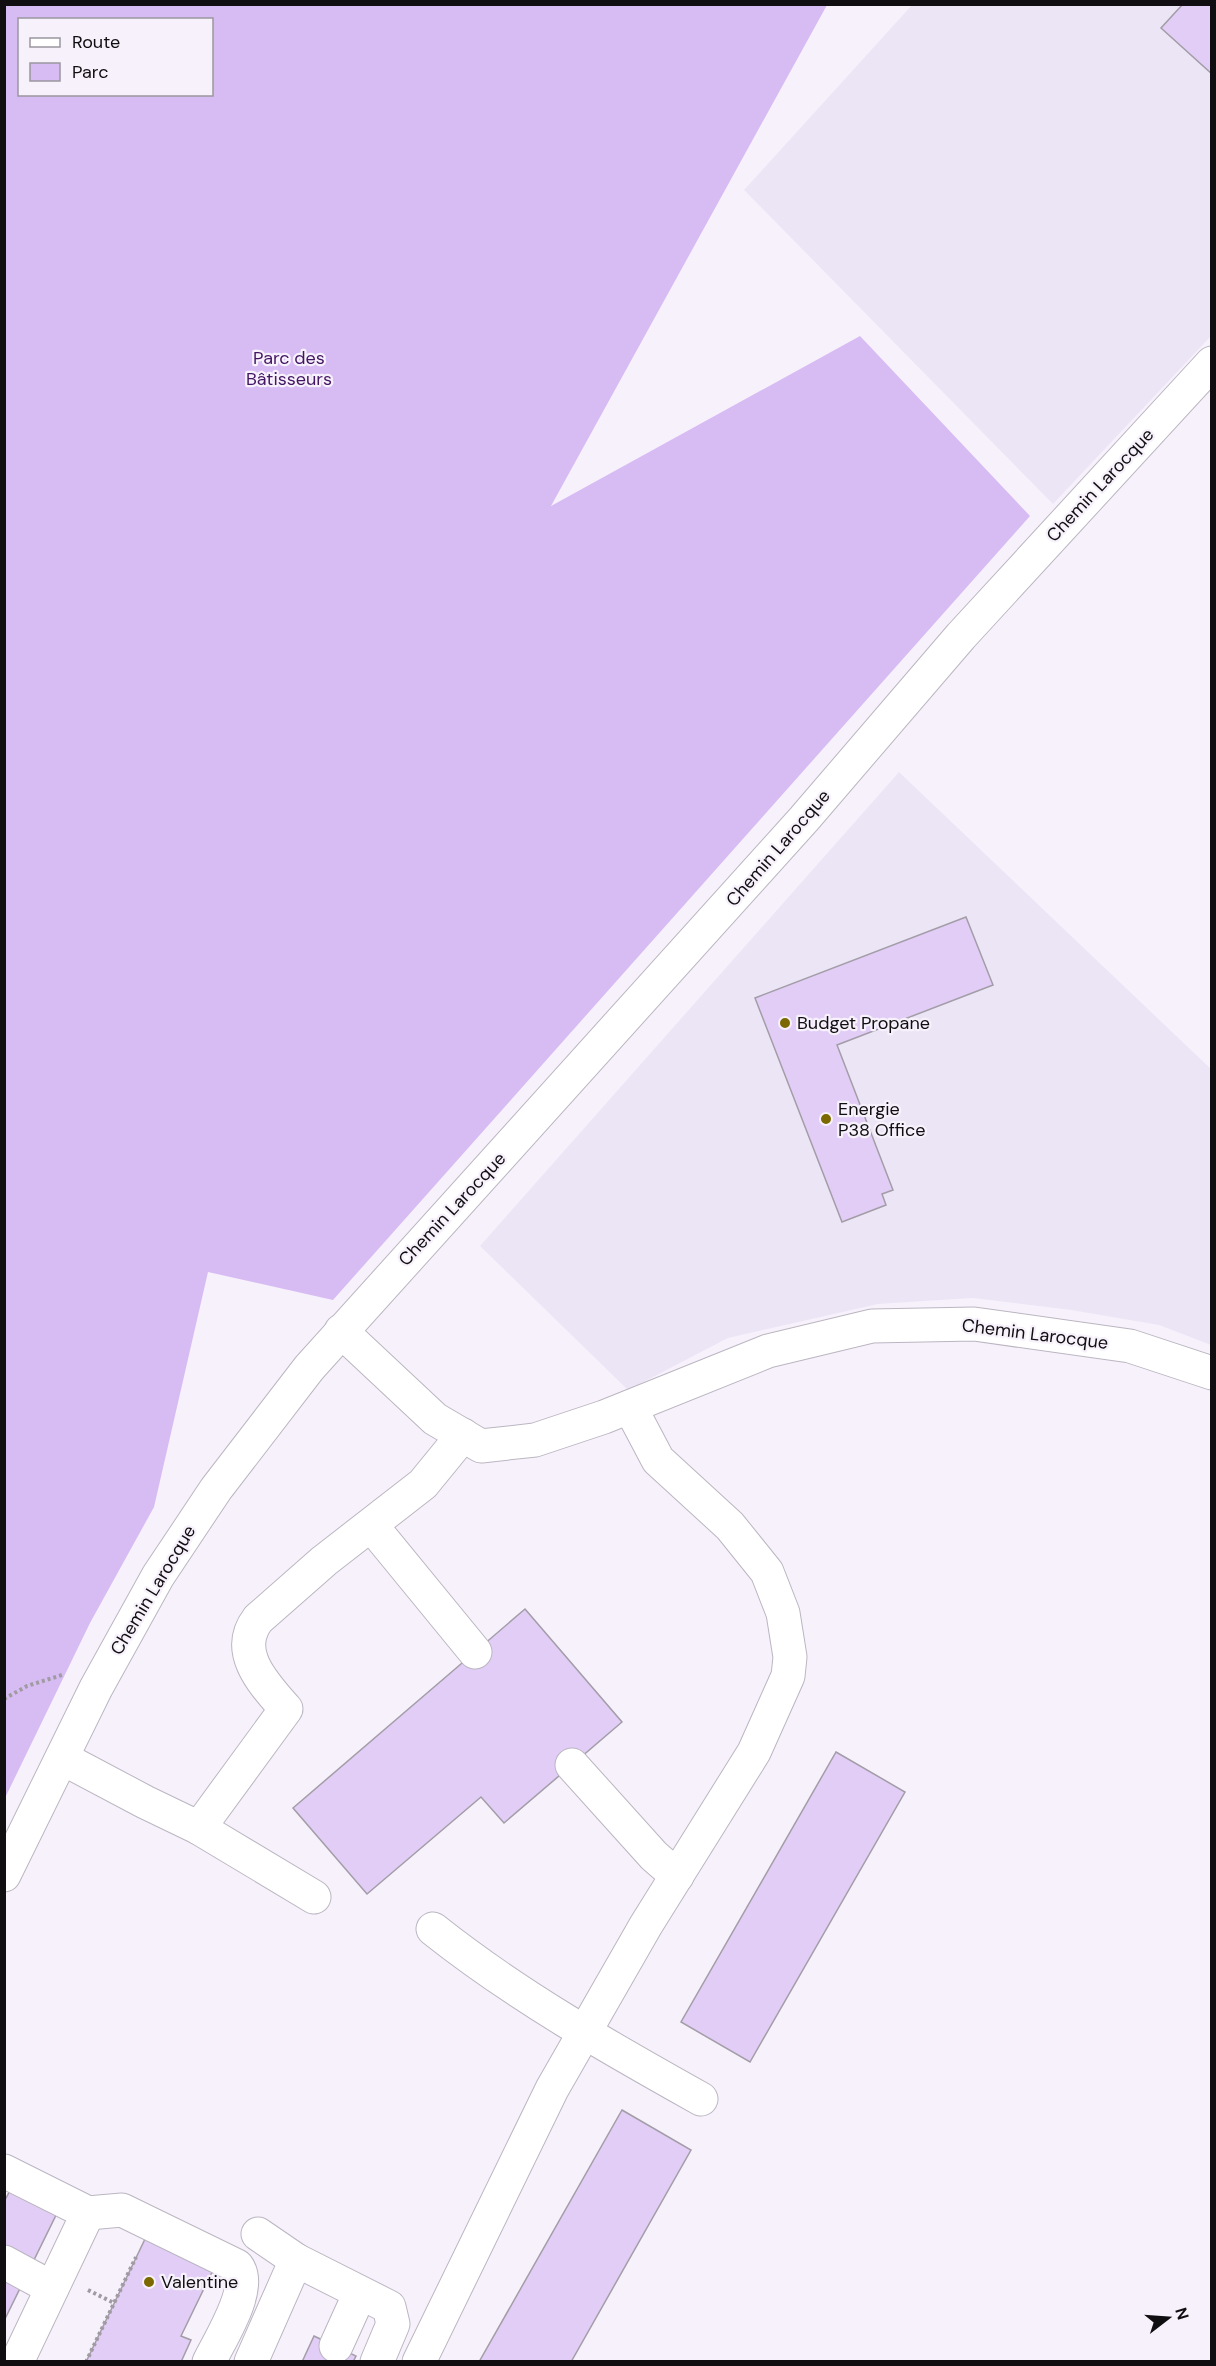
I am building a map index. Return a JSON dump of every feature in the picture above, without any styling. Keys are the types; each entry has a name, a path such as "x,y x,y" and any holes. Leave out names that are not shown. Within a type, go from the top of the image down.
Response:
{"main road":[{"name":"Chemin Larocque","path":"5,1872 129,1628 186,1532 278,1406 341,1331 789,837 961,636 1212,363"},
{"name":"Chemin Larocque","path":"341,1331 435,1419 481,1446 535,1440 630,1407 768,1351 872,1326 975,1324 1130,1346 1212,1373"},
{"path":"419,2361 552,2089 677,1876 754,1752 788,1676 790,1657 783,1613 767,1572 730,1526 658,1460 630,1407"},
{"path":"199,1828 286,1709 262,1682 254,1666 248,1652 251,1628 258,1618 324,1561 423,1484 463,1435"},
{"path":"371,1525 475,1652"},
{"path":"62,1758 199,1828 314,1897"},
{"path":"572,1765 654,1856 677,1876"},
{"path":"433,1929 486,1971 584,2034 701,2099"},
{"path":"4,2171 88,2213 122,2210 237,2266 244,2278 242,2292 209,2361"},
{"path":"17,2361 88,2213"},
{"path":"258,2234 296,2260 389,2307 393,2316 390,2334 377,2361"},
{"path":"251,2361 296,2260"},
{"path":"4,2262 52,2288"},
{"path":"336,2346 360,2293"}],"path":[{"path":"4,1698 19,1690 66,1674"},
{"path":"86,2361 141,2247"}],"shaded area":[{"path":"912,5 1211,5 1211,336 1053,504 744,190"},
{"path":"899,772 1211,1069 1211,1345 1159,1325 1071,1310 973,1298 878,1304 728,1338 628,1390 480,1246"}],"green space":[{"name":"Parc des Bâtisseurs","path":"5,4 827,5 551,506 860,336 1030,516 333,1300 208,1272 154,1507 90,1623 5,1798"}],"building":[{"path":"1183,4 1212,4 1212,74 1161,28"},
{"name":"Budget Propane","path":"966,917 993,985 837,1045 893,1190 882,1194 886,1205 842,1222 755,998"},
{"path":"525,1609 622,1722 504,1823 481,1797 367,1894 293,1808"},
{"path":"836,1752 905,1792 750,2062 681,2022"},
{"path":"622,2110 691,2150 571,2362 479,2362"},
{"path":"15,2181 61,2205 4,2321 4,2202"},
{"path":"146,2237 213,2270 181,2336 191,2340 181,2362 86,2362"},
{"path":"314,2336 356,2356 353,2362 302,2362"}],"place":[{"name":"Budget Propane","path":"785,1023"},
{"name":"Energie P38 Office","path":"826,1119"},
{"name":"Valentine","path":"149,2282"}]}
